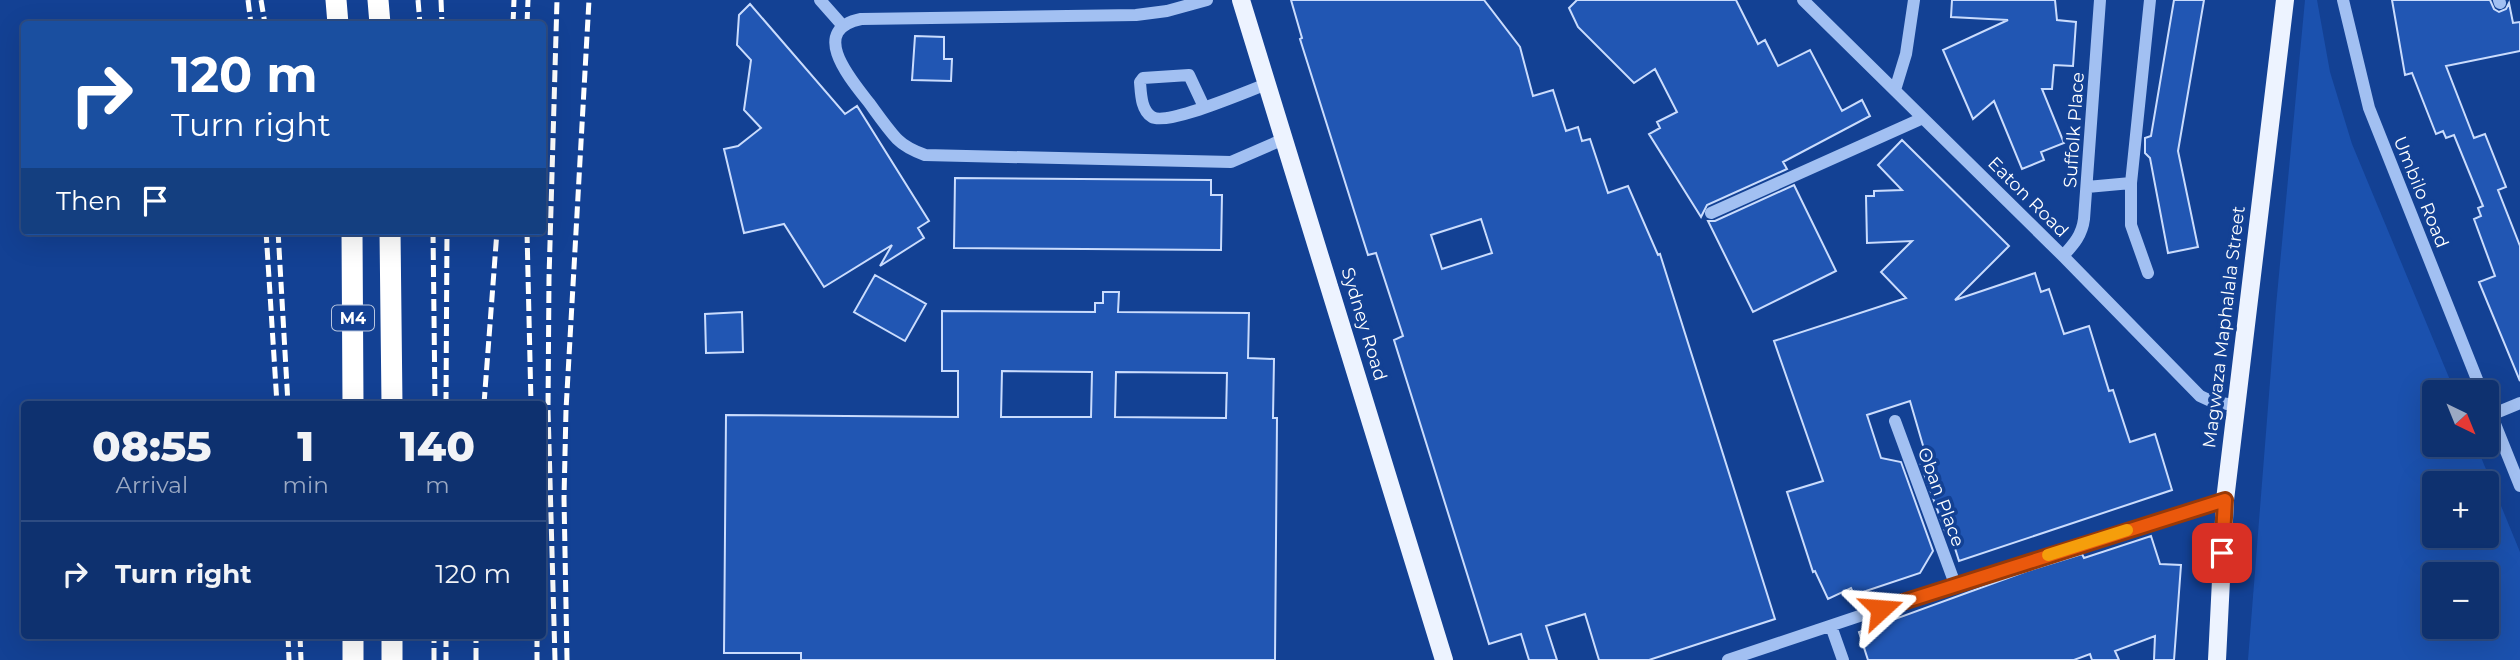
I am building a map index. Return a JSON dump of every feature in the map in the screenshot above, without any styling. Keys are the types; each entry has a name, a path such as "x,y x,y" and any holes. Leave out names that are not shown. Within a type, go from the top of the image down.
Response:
{"highway":[{"path":"335,0 338,21"},
{"path":"378,0 380,21"},
{"name":"M4","path":"352,235 353,401"},
{"name":"M4","path":"390,235 392,401"},
{"path":"353,639 353,660"},
{"path":"391,639 391,660"}],"main road":[{"name":"Sydney Road","path":"1241,0 1444,660"},
{"name":"Magwaza Maphalala Street","path":"2217,660 2225,500 2285,0"}],"street":[{"path":"820,0 843,26"},
{"path":"1207,0 1167,11 1136,15 861,19 843,26 837,35 835,53 845,72 897,139 909,149 925,155 1231,162 1284,139"},
{"name":"Eaton Road","path":"1803,0 2063,256 2200,396 2213,402 2235,405"},
{"path":"1895,90 1906,54 1914,0"},
{"name":"Suffolk Place","path":"2063,256 2082,230 2100,0"},
{"path":"2148,273 2132,225 2131,183 2150,0"},
{"name":"Umbilo Road","path":"2343,0 2369,108 2477,380"},
{"path":"1204,107 1189,75 1143,78 1140,82 1146,112 1157,119 1180,116 1267,84"},
{"path":"1711,213 1923,118"},
{"path":"2087,187 2131,183"},
{"path":"2499,407 2520,403"},
{"name":"Oban Place","path":"1895,421 1955,584"},
{"path":"2499,430 2515,464 2520,486"},
{"path":"1728,660 1955,584 2225,500"},
{"path":"1831,626 1843,660"}],"shaded area":[{"path":"2305,0 2317,0 2330,72 2352,144 2450,380 2422,380 2422,457 2481,457 2487,471 2422,471 2422,548 2499,548 2499,501 2520,552 2520,660 2248,660 2276,306"}],"building":[{"path":"1291,0 1484,0 1520,47 1533,96 1553,90 1566,131 1578,127 1582,141 1590,139 1608,193 1628,186 1658,255 1660,254 1775,619 1649,660 1599,660 1585,614 1546,626 1557,660 1529,660 1521,634 1489,644 1394,340 1403,336 1376,253 1368,255 1300,39 1302,38","holes":["1481,219 1492,253 1442,269 1431,235"]},
{"path":"1577,0 1736,0 1758,44 1765,40 1778,66 1810,50 1842,111 1862,100 1870,116 1783,162 1787,169 1707,205 1701,217 1649,134 1660,128 1657,122 1677,112 1655,69 1634,83 1578,27 1569,8"},
{"path":"1952,0 2055,0 2057,20 2076,22 2073,66 2054,65 2052,89 2042,89 2064,143 2041,152 2044,160 2022,169 1994,101 1973,119 1943,50 2008,20 1951,17"},
{"path":"2174,0 2204,0 2178,151 2198,247 2168,253 2150,158 2145,153 2145,138 2151,136"},
{"path":"2392,0 2490,0 2494,9 2499,12 2506,9 2509,3 2513,23 2520,22 2520,51 2446,66 2474,138 2485,134 2506,187 2498,190 2520,246 2520,381 2479,282 2495,276 2474,219 2481,216 2478,208 2483,206 2454,135 2446,138 2443,131 2436,134 2412,73 2405,75"},
{"path":"750,4 845,114 857,106 929,221 918,228 924,238 880,266 892,245 824,287 784,224 744,233 724,149 738,146 761,128 744,110 751,60 737,45 739,15"},
{"path":"915,36 944,37 944,59 952,59 951,81 912,80"},
{"path":"1902,140 2009,246 1955,300 2035,273 2041,292 2049,289 2064,334 2089,326 2109,391 2113,390 2130,442 2155,434 2172,490 1959,561 1948,526 1945,531 1921,465 1929,466 1910,401 1867,415 1881,458 1901,462 1933,551 1920,573 1854,595 1851,588 1828,599 1815,571 1813,572 1787,492 1823,481 1774,341 1906,298 1881,272 1912,241 1867,243 1866,196 1874,196 1874,191 1902,190 1878,165"},
{"path":"955,178 1211,180 1211,195 1222,195 1221,250 954,248"},
{"path":"1794,185 1836,271 1753,312 1708,221 1715,221"},
{"path":"875,275 926,304 905,341 854,312"},
{"path":"1103,292 1119,292 1118,312 1249,313 1248,358 1274,359 1273,418 1277,418 1275,660 801,660 801,653 724,653 726,415 958,417 958,371 942,371 942,311 1095,312 1095,303 1103,303","holes":["1002,371 1092,372 1091,417 1001,417","1116,372 1227,373 1226,418 1115,417"]},
{"path":"742,312 743,352 706,353 705,314"},
{"path":"2151,536 2160,564 2181,565 2174,660 2154,660 2155,636 2115,651 2119,660 2092,660 2090,654 2074,660 1868,660 1859,632 2027,571 2082,554 2084,558"}],"railway":[{"path":"248,0 251,21"},
{"path":"261,0 264,21"},
{"path":"418,0 420,21"},
{"path":"441,0 442,21"},
{"path":"513,21 514,0"},
{"path":"527,21 528,0"},
{"path":"555,660 548,409 557,0"},
{"path":"567,660 564,498 566,410 589,0"},
{"path":"266,235 277,401"},
{"path":"278,235 288,401"},
{"path":"433,235 435,401"},
{"path":"446,401 447,235"},
{"path":"484,401 497,235"},
{"path":"527,235 531,401"},
{"path":"288,639 289,660"},
{"path":"300,639 301,660"},
{"path":"434,639 434,660"},
{"path":"446,639 446,660"},
{"path":"476,639 476,660"},
{"path":"537,639 537,660"}],"slow traffic":[{"path":"2048,555 2127,530"}],"route":[{"path":"1881,609 2225,500 2222,553"}]}
